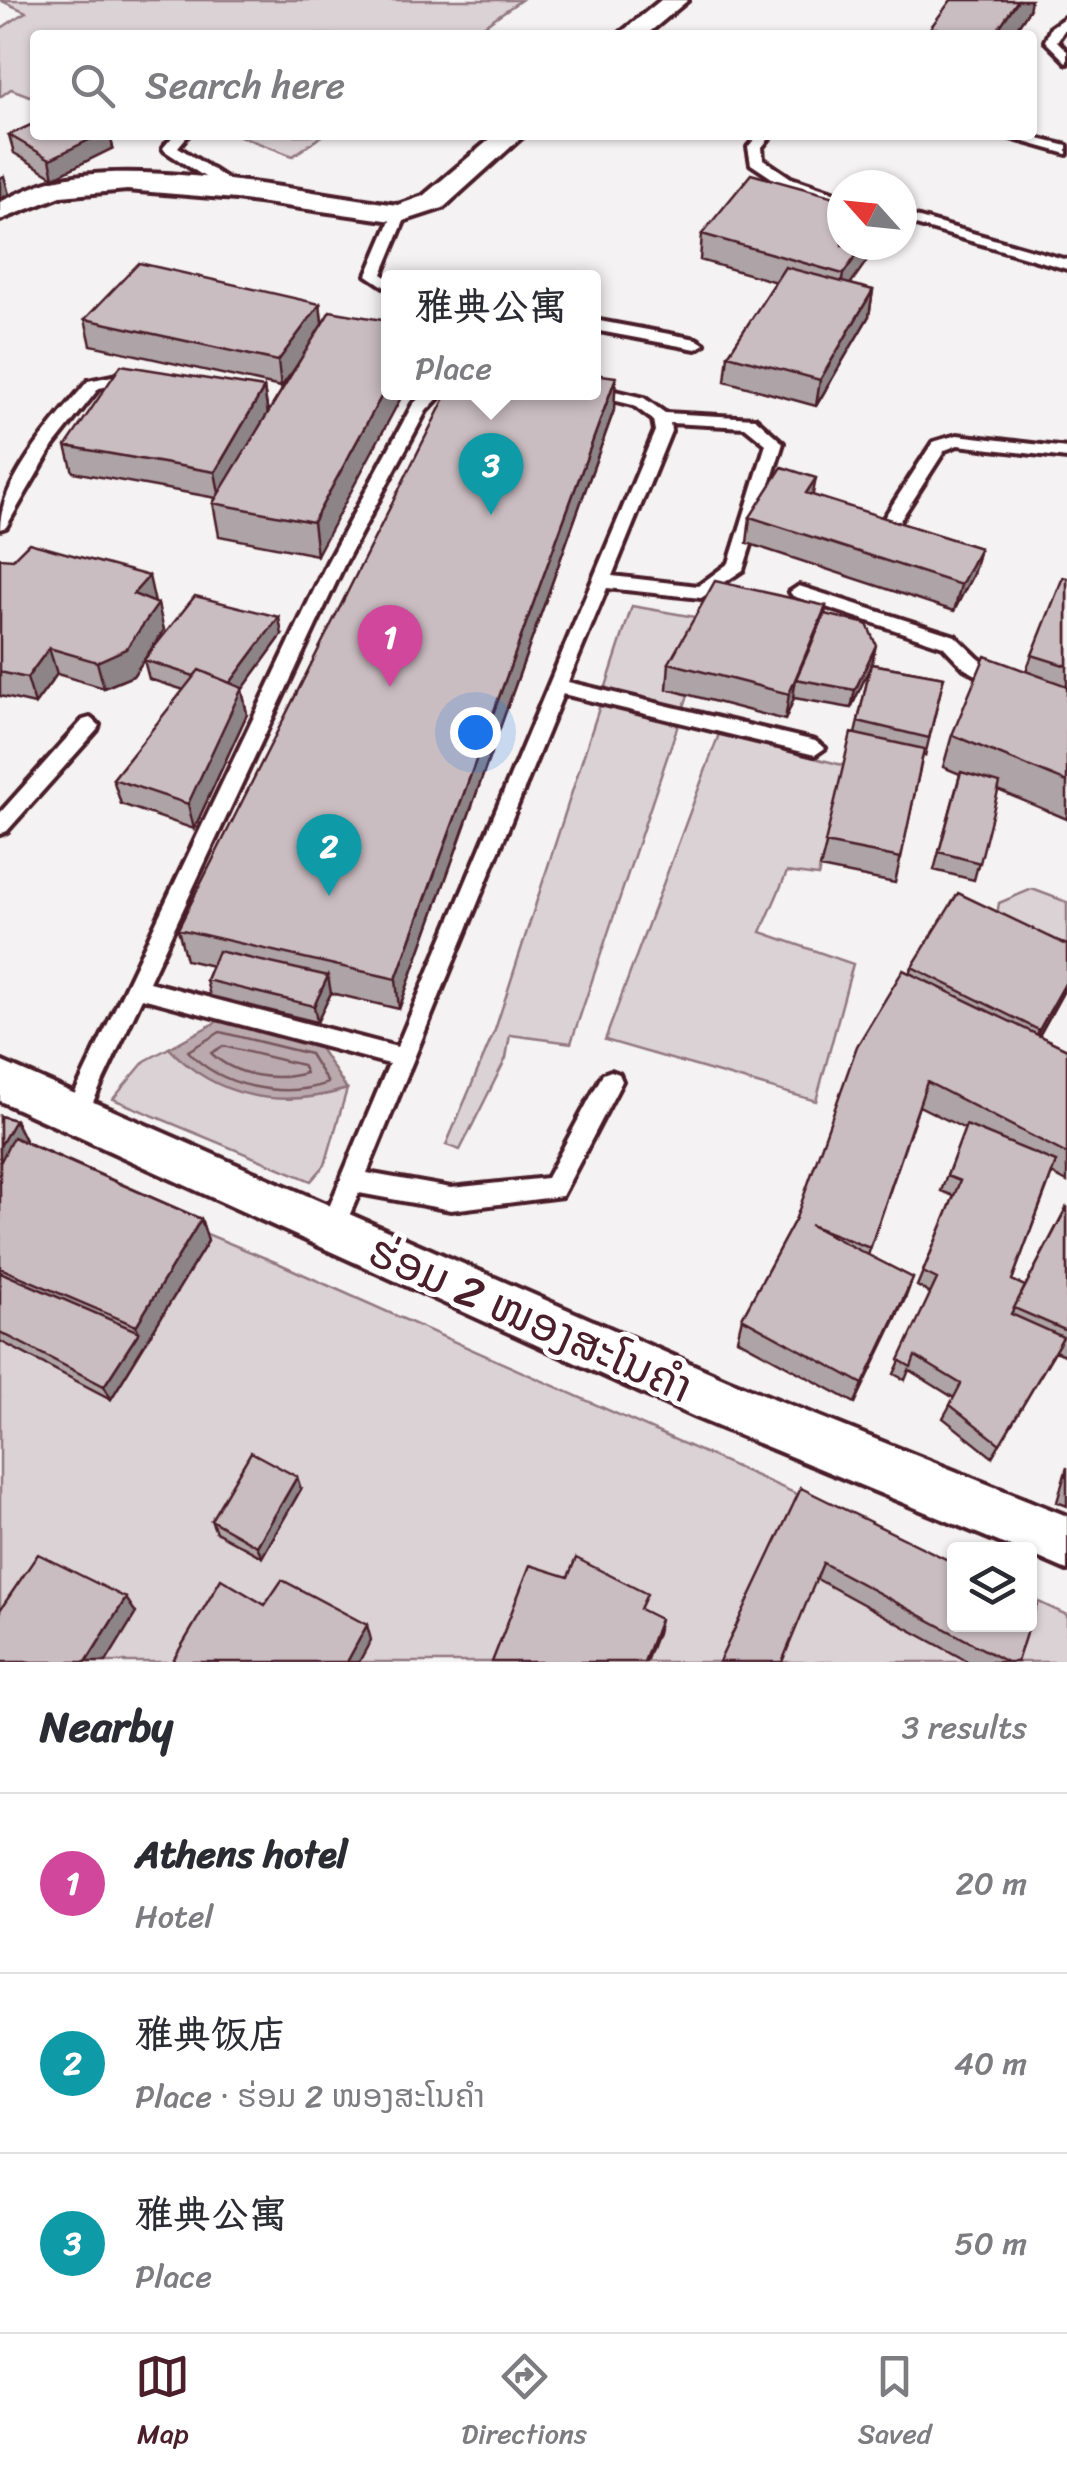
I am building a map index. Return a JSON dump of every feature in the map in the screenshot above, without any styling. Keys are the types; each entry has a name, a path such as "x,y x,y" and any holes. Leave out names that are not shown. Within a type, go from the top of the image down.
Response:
{"street":[{"path":"637,30 676,0"},
{"path":"0,212 56,188 126,182 236,191 400,214 433,202 504,140"},
{"name":"ຮ່ອມ 2 ໜອງສະໂນຄໍາ","path":"0,1080 713,1399 1067,1543"}],"lane":[{"path":"1067,20 1055,30 1051,42 1067,59"},
{"path":"177,140 170,148 236,191"},
{"path":"761,140 756,147 756,161 768,172 827,194"},
{"path":"1027,140 1067,150"},
{"path":"381,280 374,275 375,264 400,214"},
{"path":"917,221 1067,264"},
{"path":"601,326 696,344"},
{"path":"0,523 46,444 94,384 130,374 148,377"},
{"path":"601,393 638,401 661,418 749,422 775,443 737,566 701,592 601,581"},
{"path":"76,1114 336,563 419,408 428,400"},
{"path":"332,1229 663,431 661,418"},
{"path":"891,521 940,446 957,440 1067,453"},
{"path":"799,592 949,641 971,664 1018,692"},
{"path":"557,686 815,748"},
{"path":"0,826 90,724"},
{"path":"136,987 403,1058"},
{"path":"352,1181 452,1200 554,1188 611,1081"}],"shaded area":[{"path":"0,0 521,0 477,30 30,30 30,96 11,89 0,97 0,29 26,12"},
{"path":"250,140 316,140 293,156"},
{"path":"632,606 706,619 668,688 688,695 571,1043 510,1035 506,1058 460,1150 446,1145 495,1030"},
{"path":"719,734 846,766 818,876 787,872 761,932 853,964 816,1101 605,1040"},
{"path":"1032,889 1067,902 1067,948 997,915 999,903"},
{"path":"169,1048 207,1078 251,1095 298,1098 347,1089 325,1165 311,1181 113,1099 145,1061"},
{"path":"24,1159 280,1264 947,1561 947,1632 1037,1632 1037,1601 1067,1615 1067,1662 0,1662 0,1207"}],"water":[{"path":"218,1021 318,1045 347,1089 274,1098 229,1089 208,1079 169,1048"}],"building":[{"path":"951,0 1018,0 997,30 931,27"},
{"path":"30,125 30,140 89,140 50,159 9,135"},
{"path":"751,174 827,195 827,260 853,260 843,274 702,234"},
{"path":"139,263 320,304 278,361 85,319"},
{"path":"785,267 873,290 820,380 728,355"},
{"path":"330,311 381,320 381,397 313,522 213,503"},
{"path":"121,365 264,388 215,472 66,446"},
{"path":"601,375 616,377 396,979 178,929 444,400 601,400"},
{"path":"782,467 816,478 806,493 980,548 961,585 750,517"},
{"path":"29,543 149,576 133,594 158,604 126,649 97,662 49,648 27,678 0,672 0,558 13,559"},
{"path":"1063,577 1067,578 1067,666 1032,655"},
{"path":"715,581 826,606 789,694 669,663"},
{"path":"195,596 279,617 230,683 199,670 194,676 144,660"},
{"path":"825,614 867,624 876,645 855,690 796,679"},
{"path":"985,656 1067,686 1067,782 952,735"},
{"path":"871,664 944,677 929,738 858,721"},
{"path":"199,670 242,688 188,804 113,779"},
{"path":"851,733 924,749 901,858 825,843"},
{"path":"961,772 1000,783 980,863 939,852"},
{"path":"958,893 1067,945 1067,980 1039,1030 912,967"},
{"path":"218,951 328,976 314,1006 206,980"},
{"path":"903,970 1067,1049 1067,1154 927,1082 870,1248 810,1225 913,1278 863,1384 742,1318 796,1218 857,1046"},
{"path":"0,1116 15,1120 0,1146"},
{"path":"966,1125 1056,1162 1012,1280 1025,1286 1011,1314 1063,1337 1000,1444 950,1405 961,1384 915,1356 911,1367 899,1360 937,1279 923,1272 960,1181 947,1176"},
{"path":"13,1137 201,1219 136,1326 0,1268 0,1163"},
{"path":"1067,1207 1067,1331 1014,1308"},
{"path":"0,1272 139,1332 104,1386 0,1332"},
{"path":"251,1452 297,1477 257,1546 211,1520"},
{"path":"801,1488 947,1560 947,1630 823,1563 782,1662 719,1662"},
{"path":"38,1554 126,1598 86,1662 0,1662 0,1610"},
{"path":"576,1558 647,1594 640,1609 660,1619 644,1662 492,1662 530,1565 568,1577"},
{"path":"221,1579 265,1605 282,1580 367,1625 347,1662 172,1662"},
{"path":"951,1632 1026,1632 1017,1662 1007,1662"}],"place":[{"name":"雅典公寓","path":"491,515"},
{"name":"Athens hotel","path":"390,687"},
{"name":"雅典饭店","path":"329,896"}]}
